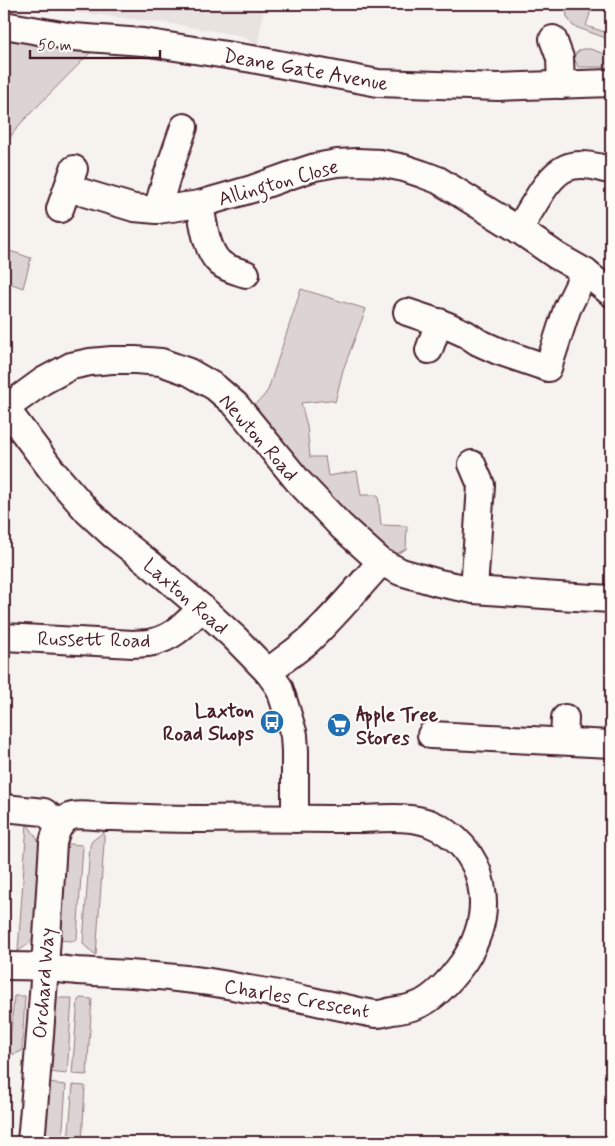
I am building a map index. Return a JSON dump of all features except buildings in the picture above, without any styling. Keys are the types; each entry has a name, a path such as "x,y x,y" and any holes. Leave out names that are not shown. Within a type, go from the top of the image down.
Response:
{"street":[{"name":"Deane Gate Avenue","path":"4,25 73,37 144,42 234,56 378,83 498,87 611,83"},
{"path":"554,39 560,58 561,84"},
{"path":"157,210 184,127"},
{"name":"Allington Close","path":"67,189 134,208 157,210 200,204 252,189 315,167 337,163 380,163 404,168 438,180 584,272 611,293"},
{"path":"519,230 555,174 564,168 579,164 604,169"},
{"name":"Allington Close","path":"200,204 206,234 214,255 214,270 230,269 246,274"},
{"path":"407,312 439,322 498,351 555,371 567,309 584,272"},
{"path":"429,350 439,322"},
{"name":"Newton Road","path":"5,407 43,381 71,366 112,360 160,362 189,372 215,388 236,405 298,481 341,526 380,562 401,572 439,583 474,590 611,598"},
{"name":"Laxton Road","path":"5,407 54,473 88,512 113,536 154,567 202,608 268,672 278,687 294,735 295,819"},
{"path":"472,464 481,485 474,590"},
{"path":"268,672 306,642 325,624 380,562"},
{"name":"Russett Road","path":"4,637 126,644 152,643 175,633 202,608"},
{"path":"431,735 564,730 611,744"},
{"path":"4,808 44,812 59,826"},
{"name":"Charles Crescent","path":"4,966 136,974 202,981 377,1014 420,1004 428,1000 446,984 470,953 483,917 484,898 481,880 469,853 444,830 411,819 109,817 80,815 68,817 59,826"},
{"name":"Orchard Way","path":"31,1142 53,843 59,826"}],"shaded area":[{"path":"4,4 264,4 258,47 243,36 166,23"},
{"path":"565,4 593,4 586,26 611,34 611,40 573,26 567,17"},
{"path":"4,33 85,46 90,53 21,123 4,145"},
{"path":"582,49 590,49 611,56 611,67 578,67 574,58 576,53"},
{"path":"4,249 31,258 23,288 4,281"},
{"path":"301,289 366,309 343,370 335,402 329,400 301,403 307,426 310,457 325,457 328,476 357,471 361,495 378,495 381,525 407,526 406,549 381,562 243,414 263,397 268,390"},
{"path":"27,823 39,842 34,934 28,944 18,951"},
{"path":"104,832 96,955 83,943 90,846 92,841"},
{"path":"60,843 83,846 77,938 73,941 54,940"},
{"path":"14,996 25,996 22,1051 9,1054"},
{"path":"53,998 72,998 67,1074 49,1072"},
{"path":"80,998 92,999 87,1075 72,1074 78,1000"},
{"path":"47,1083 66,1085 62,1142 43,1142"},
{"path":"73,1085 85,1086 82,1142 68,1142"}],"place":[{"name":"Laxton Road Shops","path":"272,722"},
{"name":"Apple Tree Stores","path":"339,725"}]}
